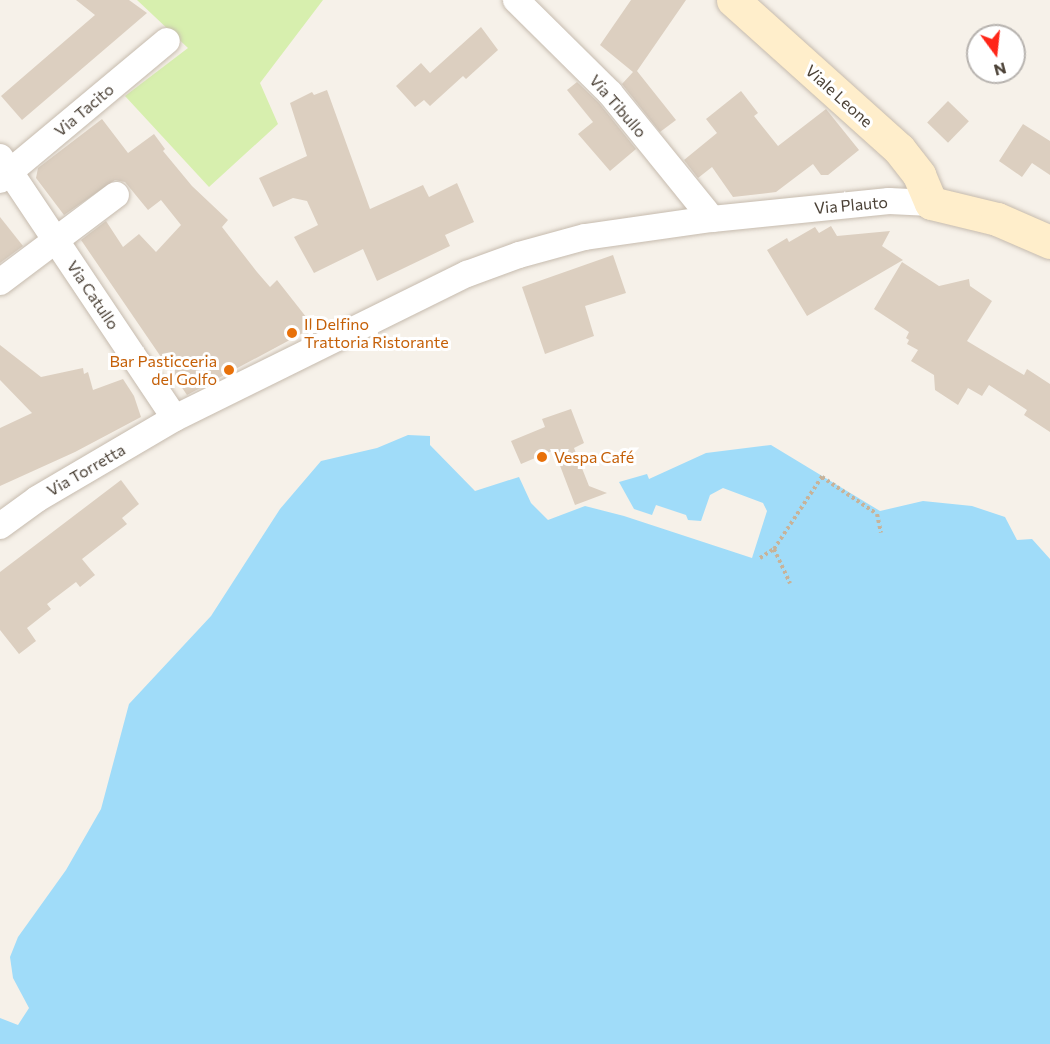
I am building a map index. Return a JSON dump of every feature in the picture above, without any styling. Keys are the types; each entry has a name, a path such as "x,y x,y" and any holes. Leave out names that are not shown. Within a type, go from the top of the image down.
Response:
{"main road":[{"name":"Viale Leone","path":"733,0 899,150 919,175 931,203"},
{"name":"Via Plauto","path":"931,203 997,219 1050,242"}],"street":[{"name":"Via Tibullo","path":"516,0 610,93 712,219"},
{"name":"Via Tacito","path":"4,169 167,41"},
{"name":"Via Catullo","path":"4,169 56,239 175,418"},
{"path":"0,282 116,195"},
{"name":"Via Plauto","path":"645,228 865,203 931,203"},
{"name":"Via Torretta","path":"0,526 37,499 175,418 467,274 519,255 585,237 645,228"}],"path":[{"path":"760,558 774,549 823,476 877,514 881,533"},
{"path":"774,549 790,583"}],"green space":[{"path":"137,0 323,0 260,83 278,124 209,187 125,96 188,48"}],"water":[{"path":"408,435 430,436 430,445 475,491 519,477 531,503 548,520 585,506 624,516 752,558 767,511 763,503 723,488 710,495 701,521 688,520 686,515 656,505 652,515 634,509 619,482 647,474 649,479 706,453 771,445 880,511 923,501 972,506 1005,517 1017,540 1032,539 1050,559 1050,1044 0,1044 0,1018 18,1025 29,1008 13,978 10,957 18,937 66,870 101,809 129,704 211,616 280,509 321,461 377,448"}],"building":[{"path":"76,0 129,0 147,13 22,120 1,96 95,15"},
{"path":"631,0 686,0 637,71 676,120 660,132 622,84 633,72 600,45"},
{"path":"481,27 498,50 466,79 463,76 430,106 424,100 415,107 396,86 421,63 430,73"},
{"path":"577,82 599,103 636,149 610,171 578,134 593,122 567,90"},
{"path":"327,90 370,209 423,185 429,197 457,183 474,222 445,235 450,246 377,281 363,249 314,273 294,237 318,225 307,201 293,198 273,207 259,178 307,156 290,103 312,92 314,95"},
{"path":"741,91 758,113 754,116 778,146 826,109 859,150 828,175 821,175 813,164 776,192 733,197 712,167 698,178 684,160 717,133 706,119"},
{"path":"948,101 969,121 948,143 927,123"},
{"path":"102,119 128,153 154,134 165,149 163,151 192,186 228,220 222,227 257,272 270,287 277,280 314,327 187,395 81,240 106,221 123,247 139,234 156,252 181,225 161,200 148,210 125,182 115,180 64,215 36,178 38,168"},
{"path":"1023,124 1050,141 1050,175 1032,163 1022,177 999,161"},
{"path":"0,217 23,246 0,263"},
{"path":"831,226 837,236 890,231 882,246 903,260 807,316 767,250 787,238 789,242 815,227 819,233"},
{"path":"613,255 626,293 585,306 594,336 545,354 522,287"},
{"path":"902,262 939,286 969,279 970,286 992,301 967,341 1024,375 1027,369 1050,384 1050,432 1024,415 1027,410 989,385 982,396 968,388 958,405 935,390 934,375 911,361 918,350 907,344 909,340 906,338 909,332 874,309"},
{"path":"0,345 41,377 83,368 84,374 88,372 93,390 123,379 134,396 141,417 75,452 0,486 0,428 32,413 0,380"},
{"path":"571,409 584,443 574,448 589,486 607,493 575,505 554,450 521,464 511,441 545,427 542,419"},
{"path":"121,480 139,504 122,518 127,524 82,559 95,575 80,587 76,582 47,604 51,609 27,628 36,641 19,654 0,630 0,572"}],"place":[{"name":"Il Delfino Trattoria Ristorante","path":"292,333"},
{"name":"Bar Pasticceria del Golfo","path":"229,370"},
{"name":"Vespa Café","path":"542,457"}]}
